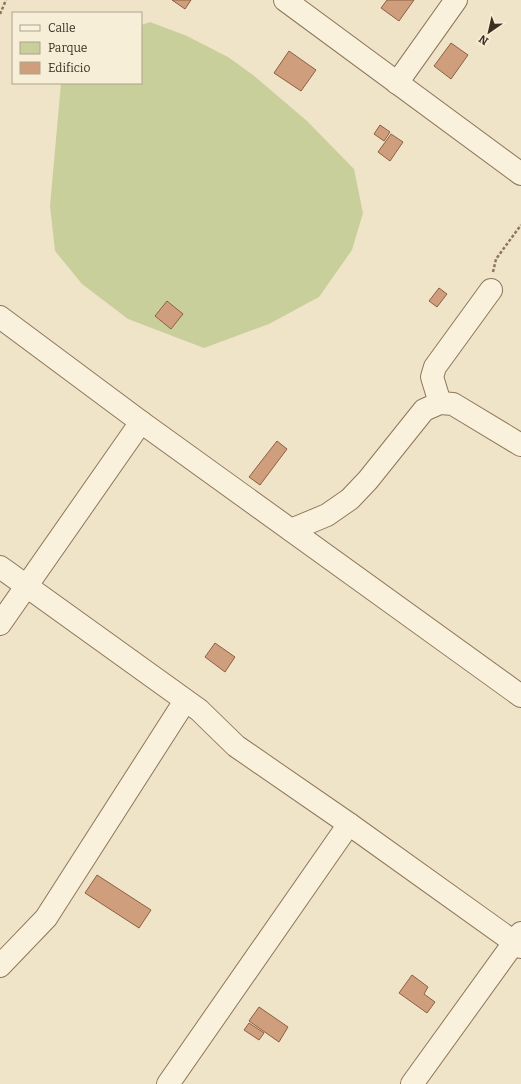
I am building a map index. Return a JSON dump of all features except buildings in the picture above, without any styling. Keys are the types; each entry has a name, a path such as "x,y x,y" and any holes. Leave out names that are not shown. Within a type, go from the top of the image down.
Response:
{"street":[{"path":"285,0 521,174"},
{"path":"397,83 456,0"},
{"path":"440,402 432,376 435,367 491,290"},
{"path":"0,317 141,422 521,696"},
{"path":"291,530 327,515 350,499 368,480 424,410 440,402 453,404 521,445"},
{"path":"0,624 141,422"},
{"path":"0,567 205,715 236,746 519,941 412,1084"},
{"path":"0,966 46,918 185,701"},
{"path":"168,1084 349,824"}],"path":[{"path":"0,14 6,0"},
{"path":"491,290 496,259 521,225"}],"green space":[{"path":"150,22 187,36 228,57 253,75 307,121 354,169 363,213 352,250 319,297 269,324 204,348 128,319 82,284 55,251 50,206 61,84 142,84 142,25"}]}
